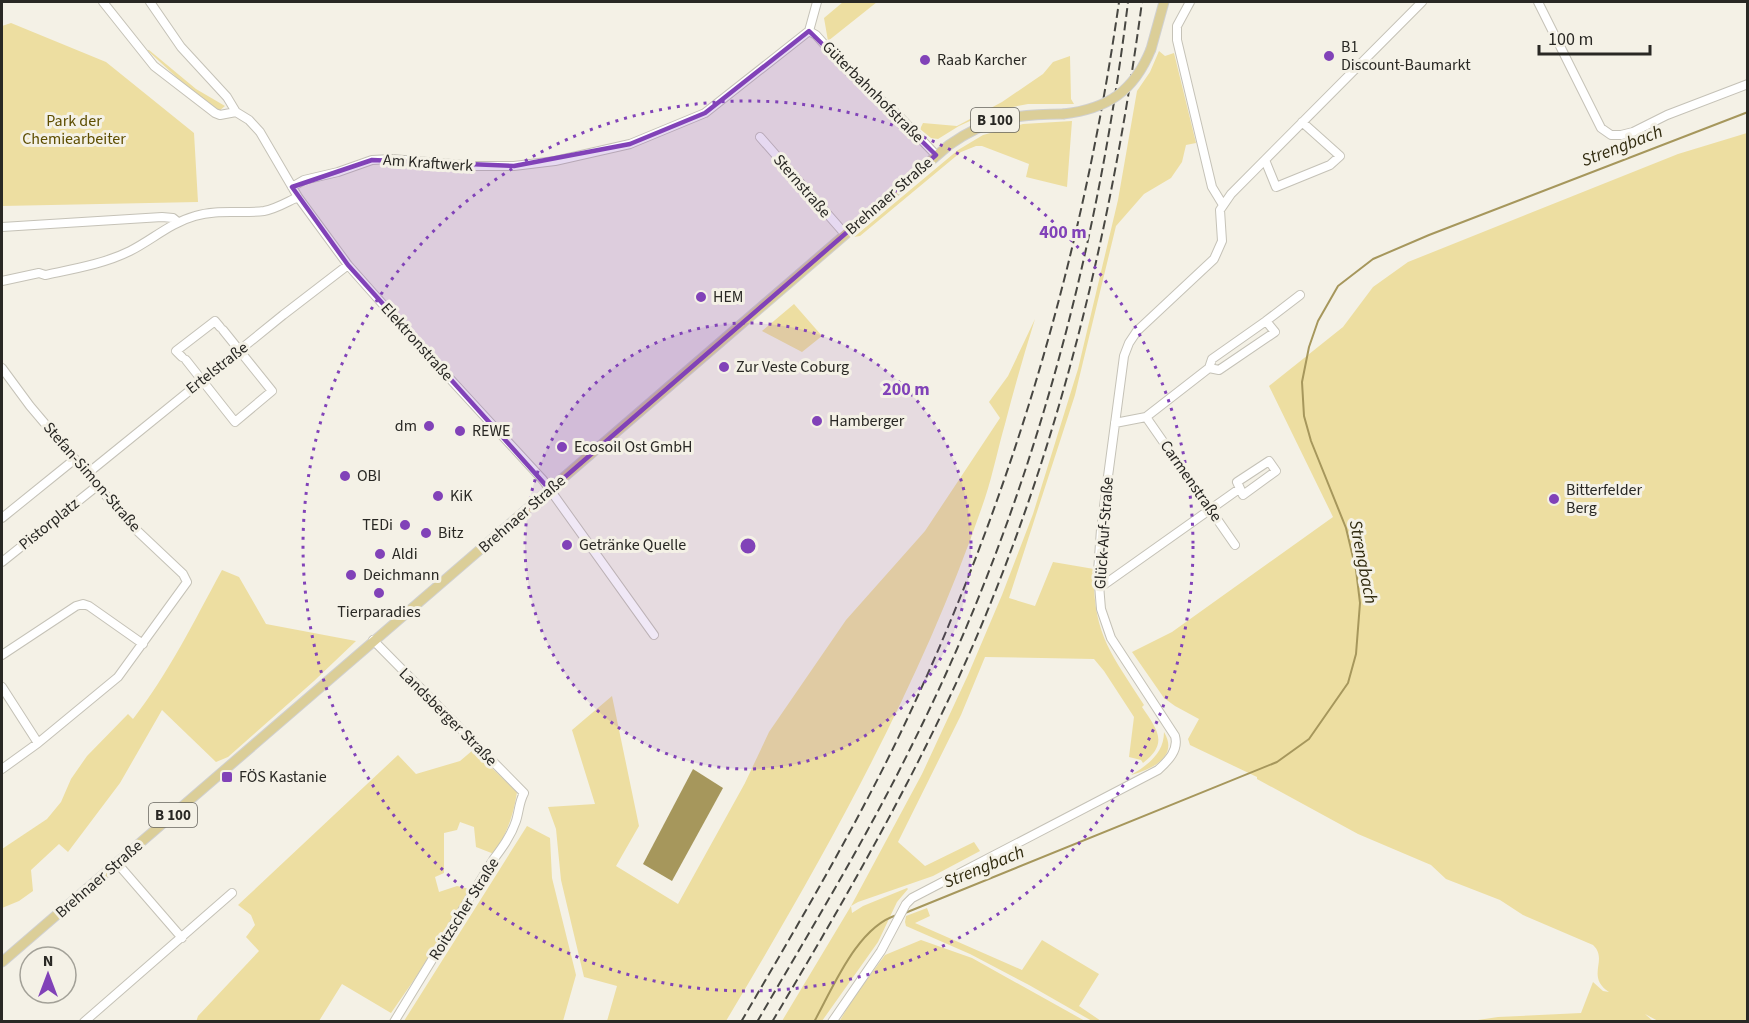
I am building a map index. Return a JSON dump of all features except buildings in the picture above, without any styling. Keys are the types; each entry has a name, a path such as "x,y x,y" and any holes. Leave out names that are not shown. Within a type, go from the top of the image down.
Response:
{"main road":[{"name":"Brehnaer Straße","path":"2,962 936,155 962,135 995,120 1015,115 1063,114 1097,107 1123,92 1142,70 1151,49 1164,2"}],"street":[{"path":"103,2 154,66 215,113 220,115 236,112"},
{"path":"150,2 181,47 227,97 236,112 249,120 260,132 292,187"},
{"path":"809,31 817,2"},
{"name":"Glück-Auf-Straße","path":"832,1022 881,951 906,904 921,892 1158,770 1172,755 1175,736 1111,638 1101,609 1099,585 1101,529 1124,356 1137,331 1214,259 1222,241 1219,216 1223,205 1212,187 1177,40 1177,26 1190,2"},
{"path":"1223,205 1264,160 1422,2"},
{"path":"1538,2 1601,128 1611,135 1633,132 1667,115 1748,84"},
{"name":"Güterbahnhofstraße","path":"809,31 816,35 858,80 905,122 936,155"},
{"name":"Am Kraftwerk","path":"292,187 304,180 338,172 372,160 392,159 475,166 514,166 579,156 630,144 705,113 809,31"},
{"path":"1264,160 1276,187 1330,165 1340,156 1302,122"},
{"name":"Sternstraße","path":"760,137 845,234"},
{"name":"Elektronstraße","path":"292,187 348,265 539,476 654,635"},
{"path":"2,281 39,273 45,275 112,258 128,252 178,222 208,213 264,211 298,197"},
{"path":"2,227 162,217 173,218 178,222"},
{"name":"Ertelstraße","path":"88,473 348,265"},
{"path":"1115,423 1146,417 1209,368 1212,359 1300,295"},
{"path":"215,321 239,351 272,391 235,422 176,351 215,321"},
{"path":"1209,368 1219,370 1275,332 1266,321"},
{"name":"Stefan-Simon-Straße","path":"2,368 30,406 129,524 183,573 187,582 143,644"},
{"name":"Carmenstraße","path":"1146,417 1235,545"},
{"path":"2,518 75,459"},
{"path":"1269,460 1276,471 1244,495 1239,489 1237,482 1269,460"},
{"name":"Pistorplatz","path":"2,562 97,486"},
{"path":"1099,585 1105,584 1239,489"},
{"path":"2,655 76,606 83,604 143,644 118,677 38,743 2,769"},
{"name":"Landsberger Straße","path":"373,640 524,793"},
{"path":"2,687 38,743"},
{"name":"Roitzscher Straße","path":"394,1022 510,836 517,819 519,802 524,793"},
{"path":"117,863 182,938"},
{"path":"84,1022 232,893"}],"highlighted area":[{"path":"809,31 936,155 550,490 348,265 292,187 372,160 514,166 630,144 705,113"}],"green space":[{"path":"843,2 877,2 828,41 824,18"},
{"name":"Park der Chemiearbeiter","path":"11,23 106,62 194,133 198,202 2,206 2,26"},
{"path":"147,50 196,89 225,106 219,111 185,85"},
{"path":"1159,51 1165,56 1174,53 1196,143 1186,145 1182,162 1171,178 1144,194 1116,226 1075,395 1009,598 1035,606 1053,562 1094,569 1096,610 1100,626 1113,656 1144,705 1142,707 1156,729 1158,742 1156,749 1143,763 1141,760 1129,757 1134,717 1094,659 985,657 961,715 898,842 925,866 974,842 980,851 933,876 851,906 922,774 968,675 1033,514 1078,369 1118,200 1137,91 1150,72"},
{"path":"1070,56 1071,99 1074,104 1028,104 992,111 959,126 938,139 931,138 920,129 923,123 957,126 1002,102 1043,74 1053,62"},
{"path":"1072,121 1067,187 1026,177 1029,164 982,146 976,146 961,152 860,236 854,237 958,150 983,135 1023,124"},
{"path":"1747,133 1747,1021 1658,1021 1645,1014 1653,1021 1471,1021 1498,1017 1581,1013 1593,982 1603,991 1609,992 1599,980 1597,951 1593,945 1523,915 1500,900 1446,879 1431,865 1358,834 1257,777 1190,745 1188,739 1199,719 1164,698 1132,652 1172,632 1333,517 1269,386 1343,327 1373,287 1408,262 1678,154"},
{"path":"794,304 822,336 802,352 762,331"},
{"path":"1035,319 991,480 960,566 932,634 902,701 835,831 726,1021 607,1021 617,986 584,977 561,880 556,829 548,807 595,804 572,730 612,696 639,826 616,866 678,904 745,783 769,732 846,620 925,531 1000,418 989,402 1008,376"},
{"path":"222,570 239,577 266,624 356,641 228,757 216,762 162,710 120,783 68,852 59,844 31,870 33,891 19,901 2,908 2,849 47,819 61,802 71,779 87,756 128,714 133,719 170,665"},
{"path":"1164,732 1168,741 1166,755 1155,765 1131,775 1154,758 1161,746"},
{"path":"473,750 517,792 511,817 494,854 476,847 474,827 460,822 457,830 444,833 444,873 435,877 439,892 457,886 470,889 391,1013 342,984 319,1021 196,1022 198,1016 259,951 246,937 255,925 251,915 238,905 398,755 416,774 460,761"},
{"path":"527,826 550,838 552,878 576,975 563,1021 404,1021"},
{"path":"908,889 897,902 878,942 822,1021 782,1021 851,906 852,913 863,906"},
{"path":"927,908 930,916 915,923 1022,970 1042,940 1099,974 1079,1006 1101,1021 1092,1021 970,954 906,926 906,916"},
{"path":"921,940 972,958 1085,1021 839,1022 885,955"}],"shaded area":[{"path":"693,769 723,788 672,881 643,864"}],"waterway":[{"name":"Strengbach","path":"905,913 1277,762 1309,739 1348,683 1356,654 1360,603 1356,570 1346,528 1311,441 1304,416 1302,382 1309,347 1318,321 1338,286 1373,259 1429,235 1748,112"},
{"name":"Strengbach","path":"814,1022 838,976 858,945 870,932 897,915"}],"railway":[{"path":"741,1022 824,879 883,769 940,645 976,556 1009,466 1038,375 1063,283 1104,97 1119,2"},
{"path":"757,1022 838,884 895,779 954,655 991,565 1024,474 1077,288 1098,194 1115,98 1128,2"},
{"path":"772,1022 822,938 916,767 993,598 1024,515 1051,432 1096,262 1114,176 1142,2"}],"place":[{"name":"B1 Discount-Baumarkt","path":"1329,56"},
{"name":"Raab Karcher","path":"925,60"},
{"name":"HEM","path":"701,297"},
{"name":"Zur Veste Coburg","path":"724,367"},
{"name":"Hamberger","path":"817,421"},
{"name":"dm","path":"429,426"},
{"name":"REWE","path":"460,431"},
{"name":"Ecosoil Ost GmbH","path":"562,447"},
{"name":"OBI","path":"345,476"},
{"name":"KiK","path":"438,496"},
{"name":"Bitterfelder Berg","path":"1554,499"},
{"name":"TEDi","path":"405,525"},
{"name":"Bitz","path":"426,533"},
{"name":"Getränke Quelle","path":"567,545"},
{"name":"Aldi","path":"380,554"},
{"name":"Deichmann","path":"351,575"},
{"name":"Tierparadies","path":"379,593"},
{"name":"FÖS Kastanie","path":"227,777"}]}
